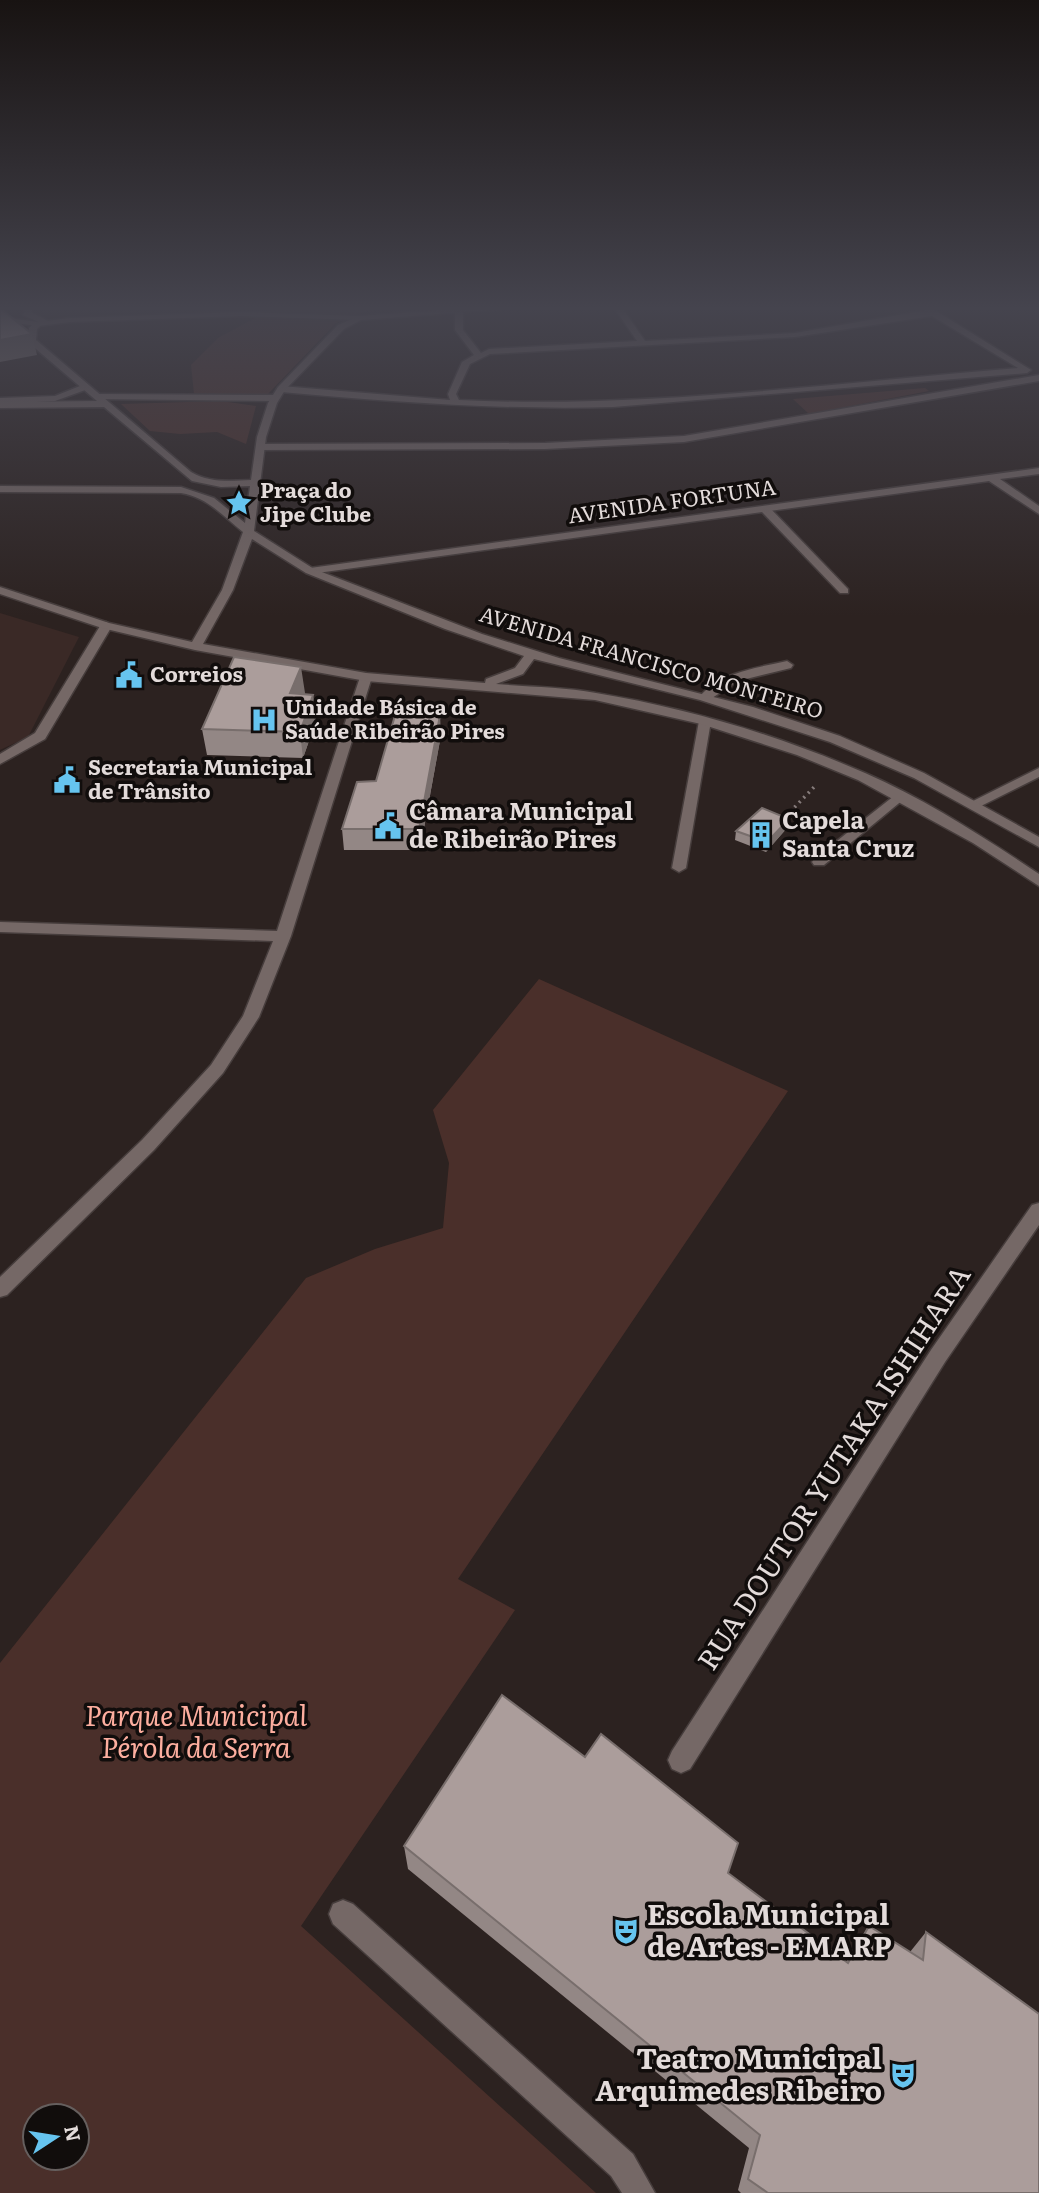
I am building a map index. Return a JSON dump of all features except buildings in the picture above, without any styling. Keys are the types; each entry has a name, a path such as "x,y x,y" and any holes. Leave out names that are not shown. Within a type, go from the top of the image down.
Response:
{"street":[{"path":"115,411 180,468 203,482 256,482"},
{"path":"195,646 215,616 249,532 265,421 269,411"},
{"path":"261,447 443,448 651,442 717,434 845,411"},
{"path":"0,489 142,490 174,479 180,468"},
{"name":"AVENIDA FORTUNA","path":"310,571 1039,471"},
{"path":"992,478 1039,511"},
{"name":"AVENIDA FRANCISCO MONTEIRO","path":"142,490 200,493 287,559 310,571 531,654 705,698 892,762 974,804 1039,843"},
{"path":"765,509 844,591"},
{"name":"AVENIDA FRANCISCO MONTEIRO","path":"0,590 106,626 195,646 366,677 595,695 705,721 834,765 899,796 978,839 1039,881"},
{"path":"0,760 40,736 106,626"},
{"path":"482,685 519,671 531,654"},
{"path":"705,698 719,684 733,677 787,665"},
{"path":"0,1289 148,1145 217,1069 251,1017 283,936 366,677"},
{"path":"679,869 705,721"},
{"path":"974,804 1039,772"},
{"path":"819,862 899,796"},
{"path":"0,927 283,936"},
{"name":"RUA DOUTOR YUTAKA ISHIHARA","path":"681,1760 939,1356 1039,1210"},
{"path":"342,1914 622,2165 640,2193"}],"path":[{"path":"790,812 834,765"}],"shaded area":[{"path":"0,613 79,637 28,737 0,750"}],"green space":[{"path":"129,411 255,411 246,444 217,432 180,434 150,431"},
{"name":"Parque Municipal Pérola da Serra","path":"539,979 788,1091 458,1579 515,1610 301,1926 596,2193 0,2193 0,1663 306,1278 375,1249 443,1228 449,1163 433,1110"}],"place":[{"name":"Praça do Jipe Clube","path":"239,503"},
{"name":"Correios","path":"129,675"},
{"name":"Unidade Básica de Saúde Ribeirão Pires","path":"264,720"},
{"name":"Secretaria Municipal de Trânsito","path":"67,780"},
{"name":"Câmara Municipal de Ribeirão Pires","path":"388,826"},
{"name":"Capela Santa Cruz","path":"761,835"},
{"name":"Escola Municipal de Artes - EMARP","path":"626,1931"},
{"name":"Teatro Municipal Arquimedes Ribeiro","path":"903,2075"}]}
